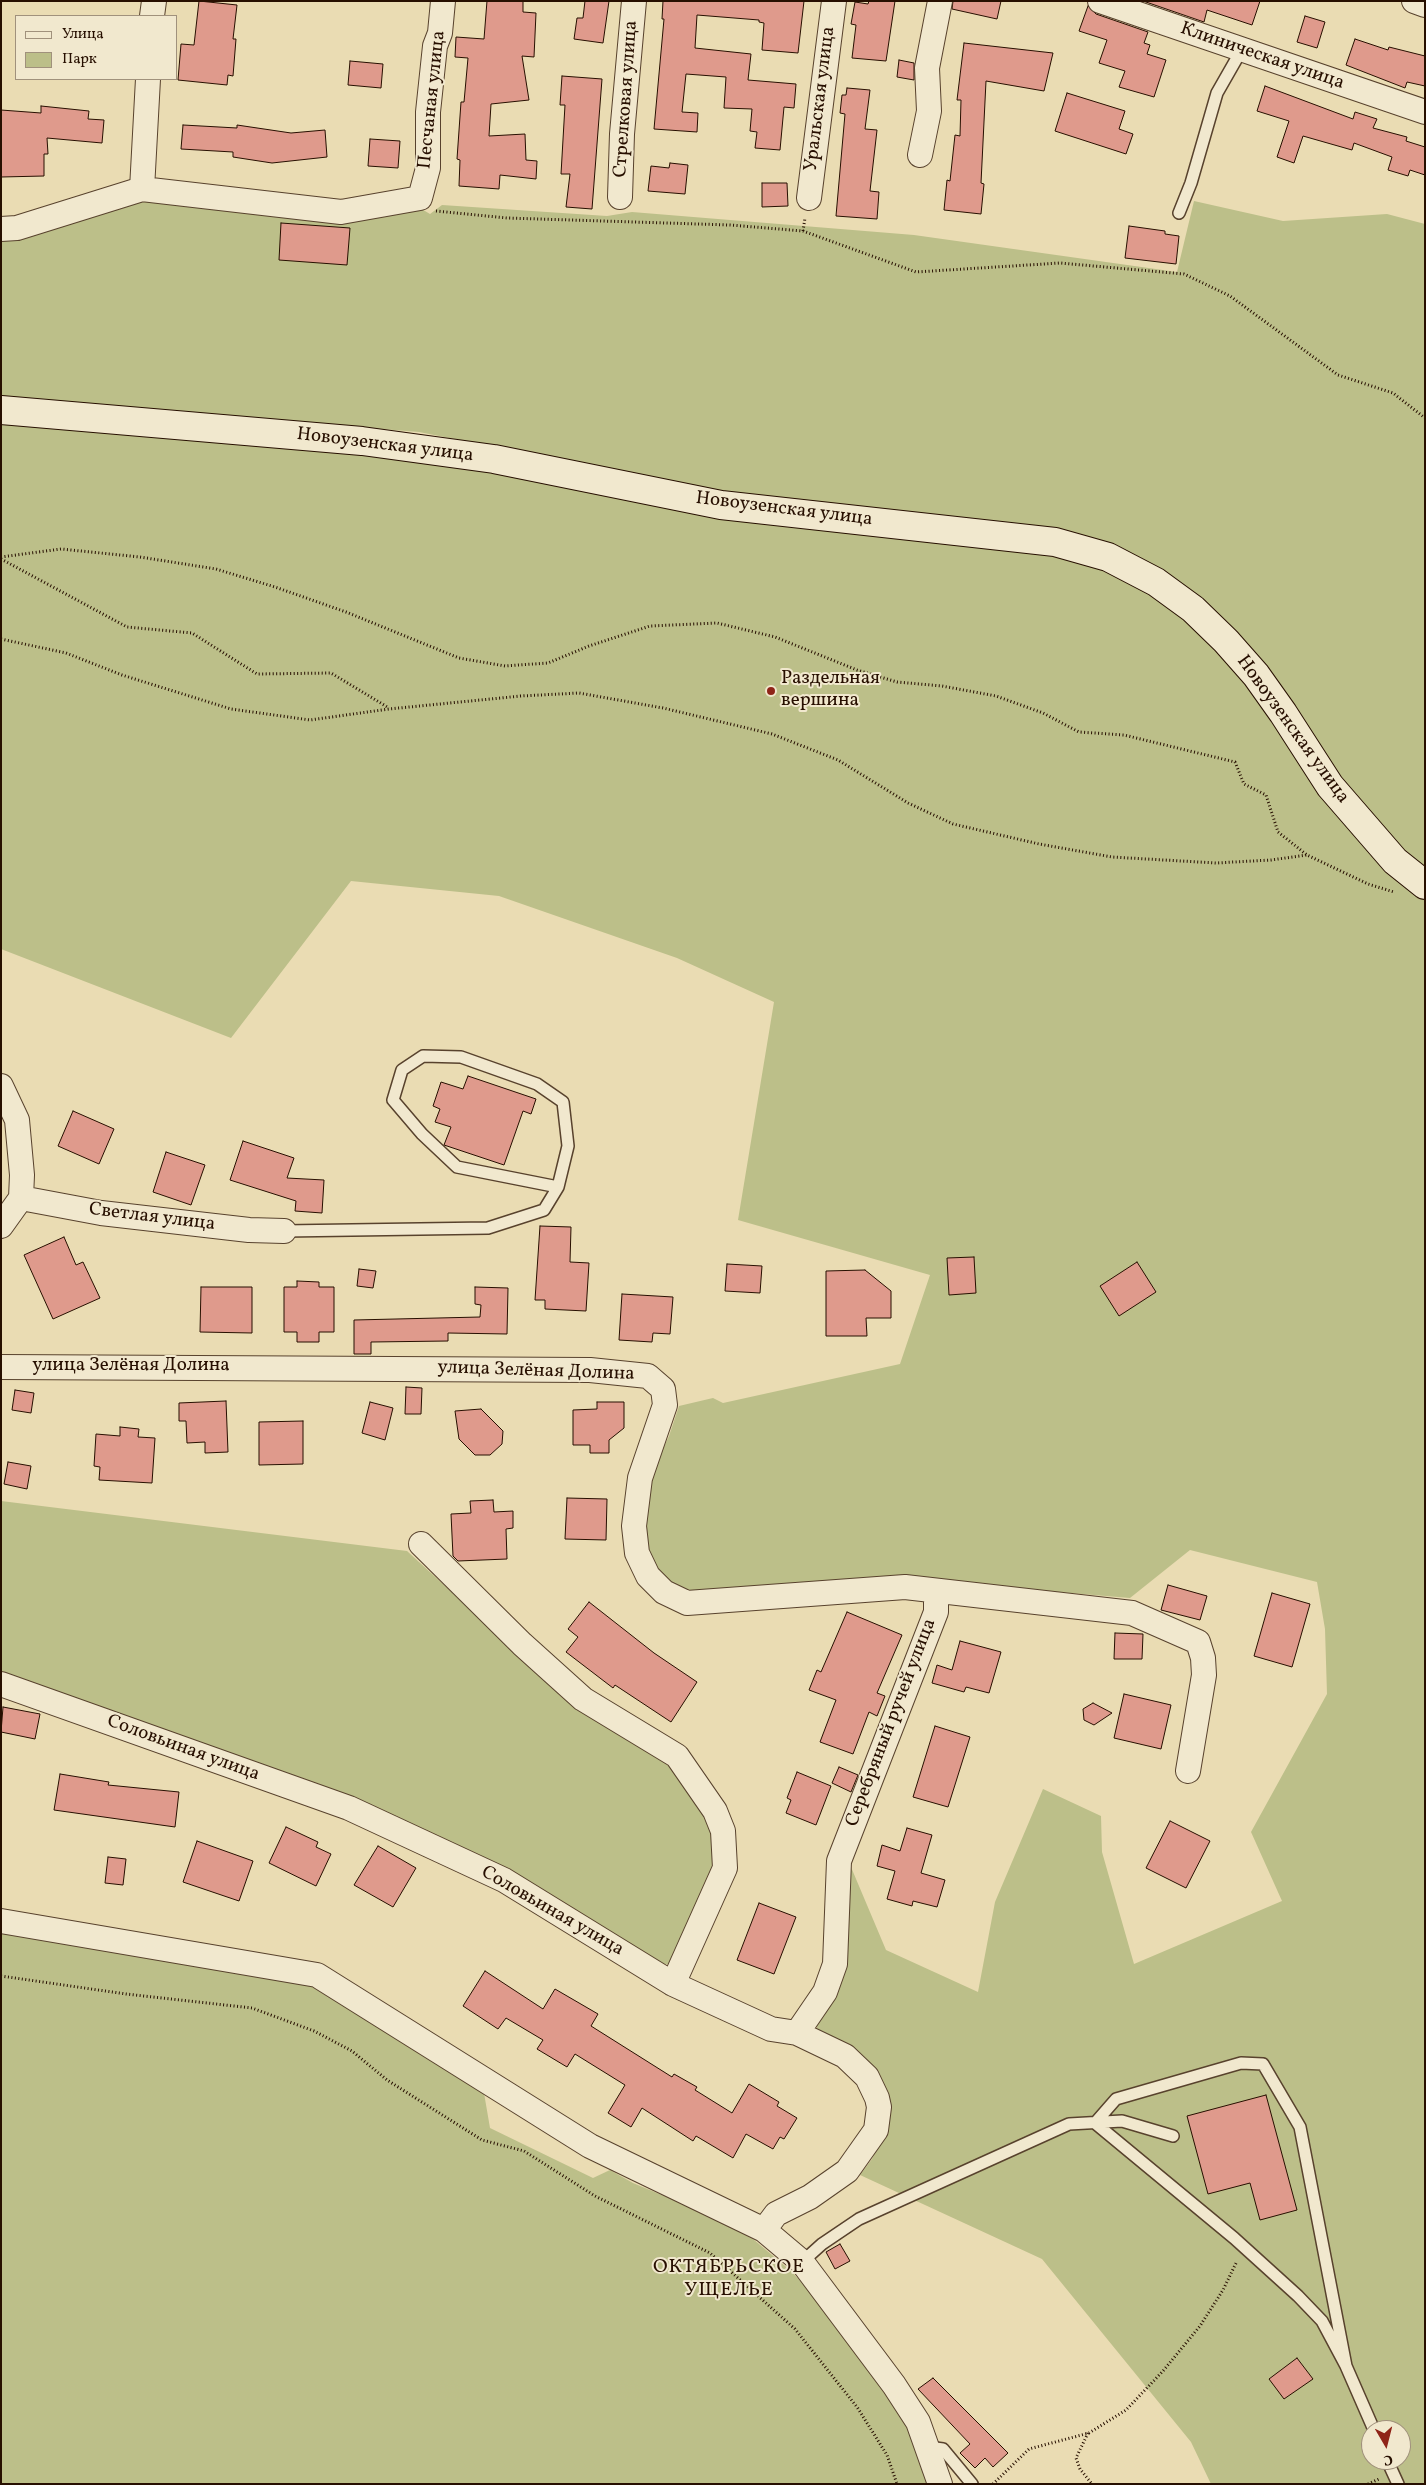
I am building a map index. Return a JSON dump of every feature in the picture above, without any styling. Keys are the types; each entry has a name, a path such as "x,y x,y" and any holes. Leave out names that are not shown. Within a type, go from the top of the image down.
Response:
{"main road":[{"name":"Новоузенская улица","path":"1,410 362,441 494,459 722,505 1055,542 1108,557 1156,582 1193,608 1226,641 1256,675 1283,712 1330,786 1395,861 1413,890"}],"street":[{"path":"152,15 154,1"},
{"name":"Песчаная улица","path":"420,198 428,168 428,112 434,46 440,33 443,1"},
{"name":"Стрелковая улица","path":"620,197 622,134 634,1"},
{"name":"Уральская улица","path":"809,198 834,1"},
{"path":"920,155 929,110 927,68 940,1"},
{"name":"Клиническая улица","path":"1100,1 1425,112"},
{"path":"1414,1 1425,5"},
{"path":"142,188 148,80"},
{"path":"1,229 17,228 142,188 341,212 420,198"},
{"path":"1,1086 17,1120 22,1175 20,1198 1,1226"},
{"name":"Светлая улица","path":"20,1198 101,1213 249,1230 284,1231"},
{"name":"улица Зелёная Долина","path":"1,1367 590,1370 648,1376 663,1389 665,1405 640,1478 634,1526 637,1553 648,1576 664,1592 687,1603 905,1587 936,1591"},
{"path":"421,1544 522,1644 583,1699 677,1756 715,1811 723,1831 725,1868 673,1984"},
{"name":"Серебряный ручей улица","path":"797,2033 825,1992 836,1964 839,1861 936,1612 936,1591 1132,1613 1198,1642 1203,1658 1204,1675 1188,1771"},
{"name":"Соловьиная улица","path":"1,1684 349,1808 504,1880 673,1984 771,2029 797,2033 845,2056 867,2077 877,2098 879,2107 876,2130 847,2171 810,2197 776,2214 764,2230"},
{"path":"1,1920 317,1975 590,2146 764,2230 802,2262 894,2385 918,2422 940,2484"}],"lane":[{"path":"1179,214 1191,183 1217,93 1241,50"},
{"path":"284,1231 488,1228 544,1210 558,1186 568,1146 563,1102 537,1084 462,1057 423,1056 402,1070 393,1100 422,1134 457,1167 558,1186"},
{"path":"1094,2123 1116,2099 1241,2064 1263,2064 1300,2128 1346,2366"},
{"path":"802,2262 822,2244 859,2219 1069,2124 1122,2121 1173,2136"},
{"path":"1094,2123 1244,2247 1298,2296 1322,2321 1346,2366 1370,2420"},
{"path":"928,2447 943,2449 972,2484"},
{"path":"1392,2470 1398,2484"}],"path":[{"path":"420,198 437,212 447,213 507,218 730,225 803,231 916,272 1060,263 1184,274 1230,296 1338,375 1392,394 1425,418"},
{"path":"1,558 61,549 140,557 216,569 346,612 458,658 505,666 548,663 590,646 650,626 717,623 775,636 857,670 897,682 942,686 996,696 1043,713 1079,732 1124,735 1235,762 1244,784 1266,795 1278,832 1307,855 1368,884 1413,890"},
{"path":"1,558 127,628 192,633 257,674 330,673 389,709"},
{"path":"1,638 66,653 122,675 231,709 310,720 389,709 521,696 579,693 663,708 772,734 838,760 908,803 953,824 1039,844 1112,857 1216,863 1271,860 1307,855"},
{"path":"1,1976 126,1994 252,2008 314,2030 352,2051 387,2080 482,2140 524,2151 595,2196 710,2253 795,2329 857,2407 887,2455 897,2484"},
{"path":"993,2484 1029,2449 1089,2433 1126,2410 1163,2371 1200,2326 1219,2297 1244,2247"},
{"path":"1089,2433 1076,2458 1080,2469 1092,2484"}],"green space":[{"path":"151,197 415,205 430,214 442,205 607,216 632,212 914,235 1177,272 1194,201 1283,221 1387,214 1425,224 1425,873 1404,856 1164,573 726,493 419,432 1,399 1,237"},
{"path":"1,420 362,451 1054,556 1107,570 1161,600 1204,635 1232,664 1347,827 1387,871 1425,899 1425,2484 1211,2484 1191,2442 1042,2259 860,2175 872,2159 884,2133 889,2108 822,2037 817,2028 848,1860 886,1950 978,1992 995,1902 1043,1789 1101,1816 1102,1852 1134,1964 1282,1901 1251,1832 1327,1694 1325,1629 1317,1582 1190,1550 1130,1598 902,1579 688,1592 668,1582 656,1569 646,1551 645,1524 649,1478 669,1436 679,1406 713,1398 723,1403 900,1364 930,1275 738,1220 774,1002 677,958 499,896 351,881 231,1038 1,949"},
{"path":"1,1501 407,1551 576,1706 669,1766 707,1815 719,1866 669,1964 657,1965 351,1796 1,1671"},
{"path":"1,1933 306,1983 484,2093 490,2128 593,2178 610,2170 633,2183 693,2208 753,2239 791,2271 809,2290 911,2427 930,2484 1,2484"}],"building":[{"path":"199,1 237,5 233,39 236,39 233,76 228,75 227,85 178,80 181,44 194,45"},
{"path":"487,1 523,1 523,12 536,13 534,57 522,56 529,100 491,104 489,136 525,134 526,160 537,161 536,179 500,175 499,189 459,186 460,160 457,159 461,102 464,102 468,58 455,57 456,37 484,39"},
{"path":"585,1 609,1 603,43 574,39 577,18 583,18"},
{"path":"663,1 804,1 798,53 762,50 764,23 759,22 759,20 697,15 695,48 751,54 748,80 796,84 794,108 784,107 780,150 755,148 757,132 750,131 752,109 724,108 726,77 686,74 682,112 698,113 697,132 654,129 664,19 662,19"},
{"path":"869,1 895,1 886,61 852,58 856,25 851,24 855,2 868,4"},
{"path":"953,1 1001,1 997,19 952,9"},
{"path":"1143,1 1260,1 1252,25 1207,10 1204,22"},
{"path":"1088,6 1096,14 1148,32 1144,43 1150,45 1147,54 1166,60 1154,97 1119,87 1125,71 1099,63 1107,40 1079,31"},
{"path":"1305,16 1325,22 1317,48 1297,42"},
{"path":"1355,39 1388,50 1389,47 1425,56 1425,86 1407,82 1405,88 1346,65"},
{"path":"964,43 1053,53 1044,91 986,81 981,183 984,184 981,214 944,210 947,180 950,181 955,135 960,136 961,100 957,100"},
{"path":"899,60 914,63 914,80 897,77"},
{"path":"350,61 383,64 381,88 348,85"},
{"path":"562,76 602,79 592,209 566,207 570,174 561,174 565,105 560,105"},
{"path":"1265,86 1353,119 1355,112 1377,119 1373,128 1407,137 1406,141 1425,147 1425,175 1410,170 1408,176 1388,170 1392,157 1354,143 1352,150 1303,136 1294,163 1277,157 1289,121 1257,111"},
{"path":"847,88 870,90 865,129 877,130 870,191 879,192 877,219 836,216 845,114 840,113 842,95 846,95"},
{"path":"1067,93 1125,111 1119,129 1133,134 1126,154 1055,131"},
{"path":"41,106 89,111 88,119 104,120 102,143 47,138 48,154 44,154 44,176 1,177 1,110 41,113"},
{"path":"183,125 237,128 237,125 291,133 325,130 327,157 272,163 233,157 233,152 181,149"},
{"path":"370,139 400,141 398,168 368,166"},
{"path":"670,163 688,165 685,194 648,191 651,166 669,168"},
{"path":"762,183 787,183 788,206 762,207"},
{"path":"281,223 350,228 347,265 279,260"},
{"path":"1129,226 1165,231 1165,234 1179,236 1176,264 1125,258"},
{"path":"468,1076 536,1099 531,1114 523,1111 504,1165 444,1145 451,1127 435,1122 440,1109 433,1106 441,1082 463,1089"},
{"path":"73,1111 114,1129 99,1164 58,1146"},
{"path":"243,1141 294,1158 287,1178 324,1180 322,1213 295,1211 296,1201 230,1180"},
{"path":"166,1152 205,1165 191,1205 153,1192"},
{"path":"540,1226 571,1227 570,1262 589,1263 586,1311 545,1309 545,1300 535,1300"},
{"path":"64,1237 76,1265 83,1262 100,1298 53,1319 24,1255"},
{"path":"974,1257 976,1293 949,1295 947,1258"},
{"path":"1137,1262 1156,1292 1119,1316 1100,1286"},
{"path":"727,1264 762,1266 760,1293 725,1291"},
{"path":"359,1269 376,1271 373,1288 357,1286"},
{"path":"865,1270 891,1291 891,1318 866,1318 867,1336 826,1336 826,1271"},
{"path":"297,1281 319,1282 319,1287 334,1287 334,1332 319,1332 319,1342 297,1342 297,1332 284,1332 284,1287 297,1287"},
{"path":"201,1287 252,1287 252,1333 200,1332"},
{"path":"475,1287 508,1288 507,1334 448,1333 448,1341 371,1342 371,1354 354,1354 354,1320 480,1317 481,1305 475,1304"},
{"path":"622,1294 673,1297 670,1334 653,1333 652,1342 619,1340"},
{"path":"406,1387 422,1388 421,1414 405,1414"},
{"path":"15,1390 34,1393 31,1413 12,1410"},
{"path":"226,1401 228,1452 205,1453 205,1442 187,1443 186,1421 179,1421 179,1403"},
{"path":"370,1402 393,1408 385,1440 362,1433"},
{"path":"597,1402 624,1402 624,1428 609,1440 609,1453 590,1453 590,1445 573,1445 573,1410 597,1409"},
{"path":"481,1409 503,1431 502,1444 490,1455 475,1455 459,1439 455,1411"},
{"path":"303,1421 303,1464 259,1465 259,1422"},
{"path":"120,1427 139,1429 138,1437 155,1438 152,1483 99,1480 100,1467 94,1466 96,1434 120,1436"},
{"path":"8,1462 31,1466 27,1489 4,1484"},
{"path":"567,1498 607,1499 606,1540 565,1539"},
{"path":"493,1500 494,1512 513,1511 513,1528 506,1529 507,1559 458,1561 453,1556 451,1514 471,1513 470,1501"},
{"path":"1168,1585 1207,1596 1200,1620 1161,1610"},
{"path":"1272,1593 1310,1604 1292,1667 1254,1656"},
{"path":"589,1602 654,1653 697,1682 671,1722 615,1685 613,1688 566,1652 578,1637 568,1629"},
{"path":"847,1612 902,1635 877,1693 885,1696 877,1716 869,1712 853,1754 820,1742 836,1700 809,1690 817,1670 821,1672"},
{"path":"1115,1633 1143,1634 1142,1659 1114,1659"},
{"path":"960,1641 1001,1652 989,1693 966,1687 964,1692 932,1683 937,1665 952,1670"},
{"path":"1124,1694 1171,1705 1161,1749 1114,1738"},
{"path":"1093,1703 1112,1713 1094,1725 1084,1720 1083,1709"},
{"path":"3,1707 40,1714 35,1739 1,1732"},
{"path":"935,1726 970,1737 948,1807 913,1797"},
{"path":"839,1767 858,1775 851,1792 832,1783"},
{"path":"797,1772 831,1786 816,1825 786,1813 791,1800 787,1798"},
{"path":"60,1774 109,1782 108,1785 179,1792 175,1827 54,1810"},
{"path":"1170,1821 1210,1841 1186,1888 1146,1868"},
{"path":"286,1827 318,1842 316,1847 331,1854 316,1886 269,1863"},
{"path":"907,1828 932,1835 921,1873 945,1880 937,1907 913,1901 912,1906 887,1899 895,1871 877,1866 882,1845 900,1851"},
{"path":"197,1841 253,1861 239,1901 183,1882"},
{"path":"378,1846 416,1868 393,1907 354,1885"},
{"path":"108,1857 126,1859 123,1885 105,1883"},
{"path":"759,1903 796,1917 774,1974 737,1960"},
{"path":"485,1971 543,2009 555,1989 598,2014 591,2026 672,2077 674,2074 697,2087 695,2090 732,2113 749,2084 779,2102 777,2106 797,2118 784,2139 780,2137 773,2149 746,2134 733,2158 696,2136 693,2141 642,2108 631,2127 608,2113 625,2085 575,2054 567,2067 537,2049 543,2040 506,2018 498,2029 463,2006"},
{"path":"1266,2095 1297,2210 1260,2220 1250,2183 1208,2194 1187,2116"},
{"path":"840,2244 850,2261 835,2269 826,2252"},
{"path":"1297,2358 1313,2379 1284,2399 1269,2379"},
{"path":"933,2378 1008,2453 993,2467 985,2458 975,2468 960,2453 970,2444 918,2389"}],"place":[{"name":"Раздельная вершина","path":"771,691"}],"district":[{"name":"ОКТЯБРЬСКОЕ УЩЕЛЬЕ","path":"729,2280"}]}
